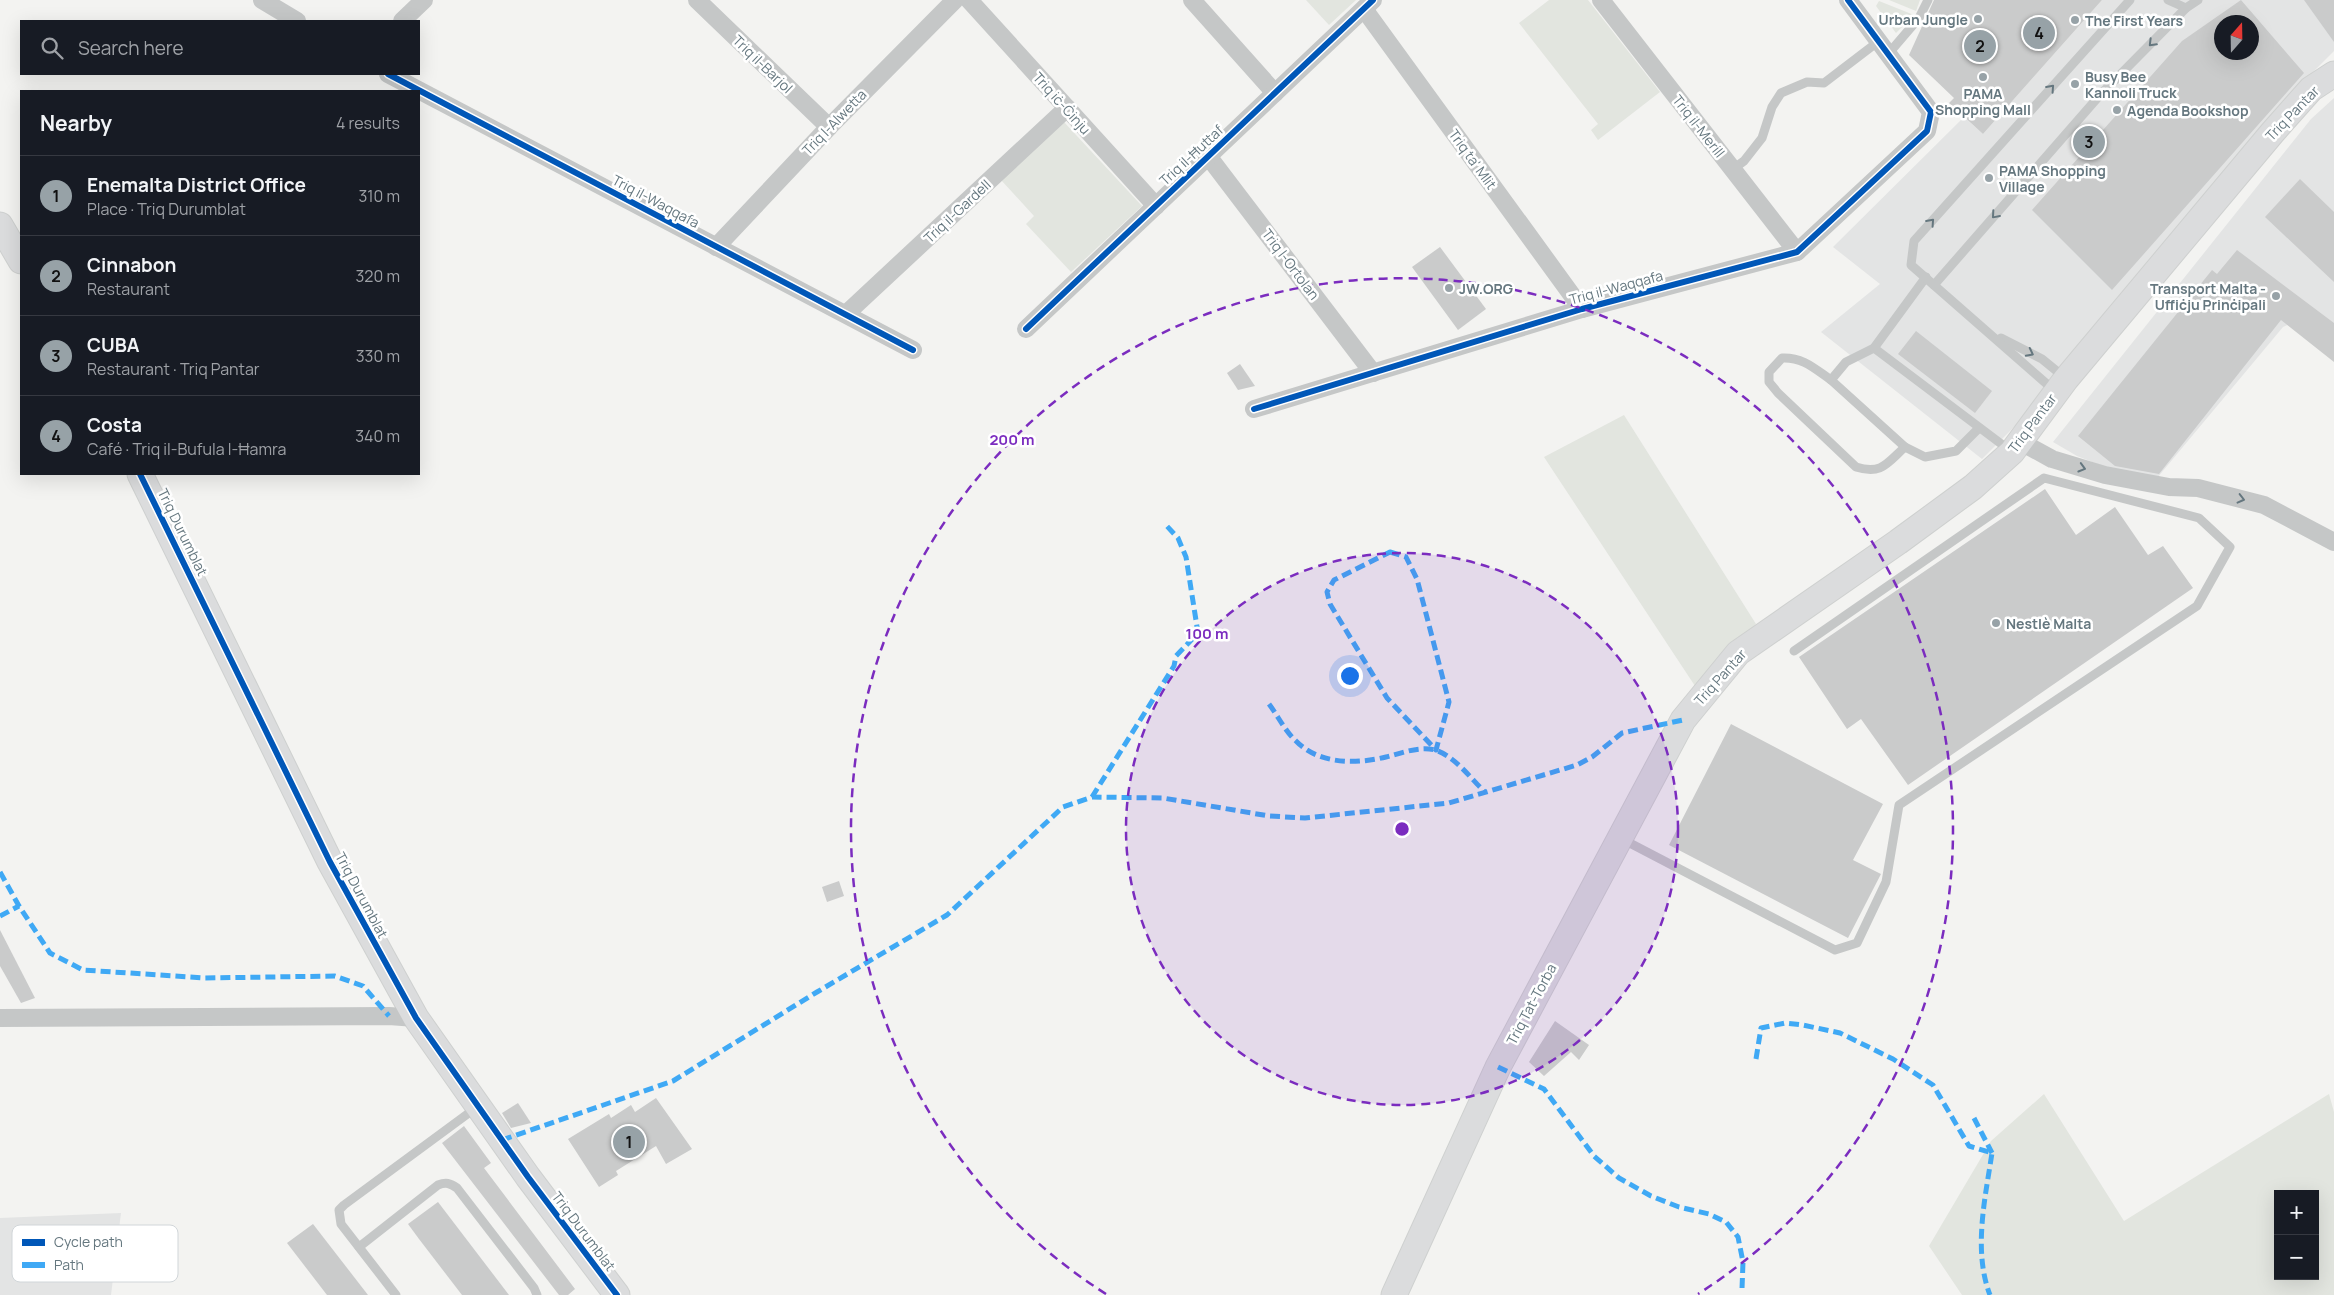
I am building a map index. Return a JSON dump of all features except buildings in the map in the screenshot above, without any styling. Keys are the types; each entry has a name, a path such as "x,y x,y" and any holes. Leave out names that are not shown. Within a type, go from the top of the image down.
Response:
{"main road":[{"name":"Triq Pantar","path":"1683,720 1738,653 1905,537 1973,487 2016,447 2061,385 2272,133 2311,90 2334,74"},
{"path":"0,225 20,259"},
{"name":"Triq Durumblat","path":"140,475 330,862 416,1018 477,1106 617,1295"},
{"name":"Triq Tat-Torba","path":"1394,1295 1498,1067 1683,720"}],"street":[{"path":"262,0 295,20"},
{"path":"403,20 424,0"},
{"name":"Triq il-Barjol","path":"697,0 829,127"},
{"name":"Triq l-Alwetta","path":"716,247 829,127 955,0"},
{"name":"Triq iċ-Ċinju","path":"968,0 1156,206"},
{"path":"1192,0 1275,93"},
{"name":"Triq il-Merill","path":"1601,0 1797,252"},
{"path":"1848,0 1884,47"},
{"name":"Triq il-Ħuttaf","path":"1026,329 1369,4"},
{"name":"Triq ta' Mlit","path":"1369,4 1582,309"},
{"name":"Triq il-Waqqafa","path":"1254,409 1582,309 1797,252 1927,131 1931,112 1884,47"},
{"name":"Triq il-Waqqafa","path":"390,75 418,90"},
{"name":"Triq il-Waqqafa","path":"420,91 716,247 847,313 913,350"},
{"name":"Triq il-Gardell","path":"847,313 1067,108"},
{"name":"Triq l-Ortolan","path":"1208,156 1373,373"},
{"path":"2016,447 2114,476 2170,487 2198,488 2264,505 2334,542"},
{"path":"0,1018 389,1016 416,1018"}],"lane":[{"path":"1732,169 1744,161 1762,138 1772,107 1781,94 1807,82 1824,83 1884,47 1920,18 1928,0"},
{"path":"2061,385 1990,333 1911,265 1914,241 2130,0"},
{"path":"2168,0 2186,8"},
{"path":"1934,285 2100,94 2186,8 2198,0"},
{"path":"1831,380 1846,362 1874,348 1926,277"},
{"path":"1990,333 2042,359 2061,385"},
{"path":"1874,348 1979,428 2016,447"},
{"path":"1905,447 1880,469 1869,471 1856,466 1778,393 1769,382 1769,372 1782,358 1794,357 1803,361 1831,380 1905,447 1925,457 1956,451 1979,428"},
{"path":"1794,651 2044,478 2052,459"},
{"path":"1620,838 1835,950 1857,942 1886,882 1899,805 2197,606 2230,547 2200,518 2044,478"},
{"path":"396,1295 338,1217 339,1210 477,1106"},
{"path":"359,1247 438,1186 444,1183 451,1184 457,1188 537,1295"}],"shaded area":[{"path":"1306,0 1356,0 1329,25"},
{"path":"1549,0 1588,0 1660,92 1598,140 1591,130 1598,124 1519,23"},
{"path":"1889,0 1920,0 1916,11"},
{"name":"PAMA Shopping Village","path":"2102,0 2334,0 2334,51 2313,72 2038,403 1982,459 1821,332 1880,284 1833,247 1964,117 1983,134"},
{"path":"1879,1 1914,15 1896,33 1876,6"},
{"path":"2334,98 2334,349 2292,323 2283,327 2157,478 2110,469 2077,456 2053,442 2311,119"},
{"path":"1064,122 1142,206 1071,272 1026,224 1034,216 1001,180"},
{"path":"1624,415 1756,624 1717,660 1695,686 1544,457"},
{"path":"2044,1094 2124,1221 2329,1094 2334,1112 2334,1295 1962,1295 1929,1246 1991,1141"},
{"path":"121,1213 120,1225 12,1225 12,1282 113,1282 111,1295 0,1295 0,1218"}],"marked path":[{"path":"1092,797 1174,666 1176,656 1198,633 1186,557 1178,538 1165,524"},
{"path":"1390,552 1406,557 1417,579 1449,702 1436,750 1387,698 1330,604 1327,592 1334,580 1390,552"},
{"path":"1269,704 1292,737 1305,749 1316,755 1339,761 1363,761 1417,749 1435,750 1456,762 1485,792"},
{"path":"502,1140 673,1081 817,992 947,915 1063,807 1092,797 1163,798 1269,816 1305,818 1449,803 1577,765 1592,757 1622,733 1683,720"},
{"path":"0,872 19,906 50,953 83,970 205,978 335,976 363,986 389,1016"},
{"path":"0,916 19,906"},
{"path":"1756,1059 1761,1028 1785,1023 1803,1025 1840,1033 1893,1059 1933,1085 1969,1146 1992,1153 1981,1243 1982,1261 1990,1295"},
{"path":"1498,1067 1544,1089 1594,1156 1619,1178 1651,1196 1679,1207 1709,1214 1726,1222 1738,1237 1743,1262 1742,1289"},
{"path":"1974,1118 1992,1153"}],"cycle path":[{"path":"1026,329 1373,0"},
{"path":"1254,409 1582,309 1797,252 1927,131 1931,112 1848,0"},
{"path":"390,75 418,90"},
{"path":"420,91 913,350"},
{"path":"140,475 330,862 416,1018 528,1177 617,1295"}],"place":[{"name":"Urban Jungle","path":"1978,19"},
{"name":"The First Years","path":"2075,20"},
{"name":"Costa","path":"2039,33"},
{"name":"Cinnabon","path":"1980,46"},
{"name":"PAMA Shopping Mall","path":"1983,77"},
{"name":"Busy Bee Kannoli Truck","path":"2075,84"},
{"name":"Agenda Bookshop","path":"2117,110"},
{"name":"CUBA","path":"2089,142"},
{"name":"PAMA Shopping Village","path":"1989,178"},
{"name":"JW.ORG","path":"1449,288"},
{"name":"Transport Malta - Uffiċju Prinċipali","path":"2276,296"},
{"name":"Nestlè Malta","path":"1996,623"},
{"name":"Enemalta District Office","path":"629,1142"}]}
